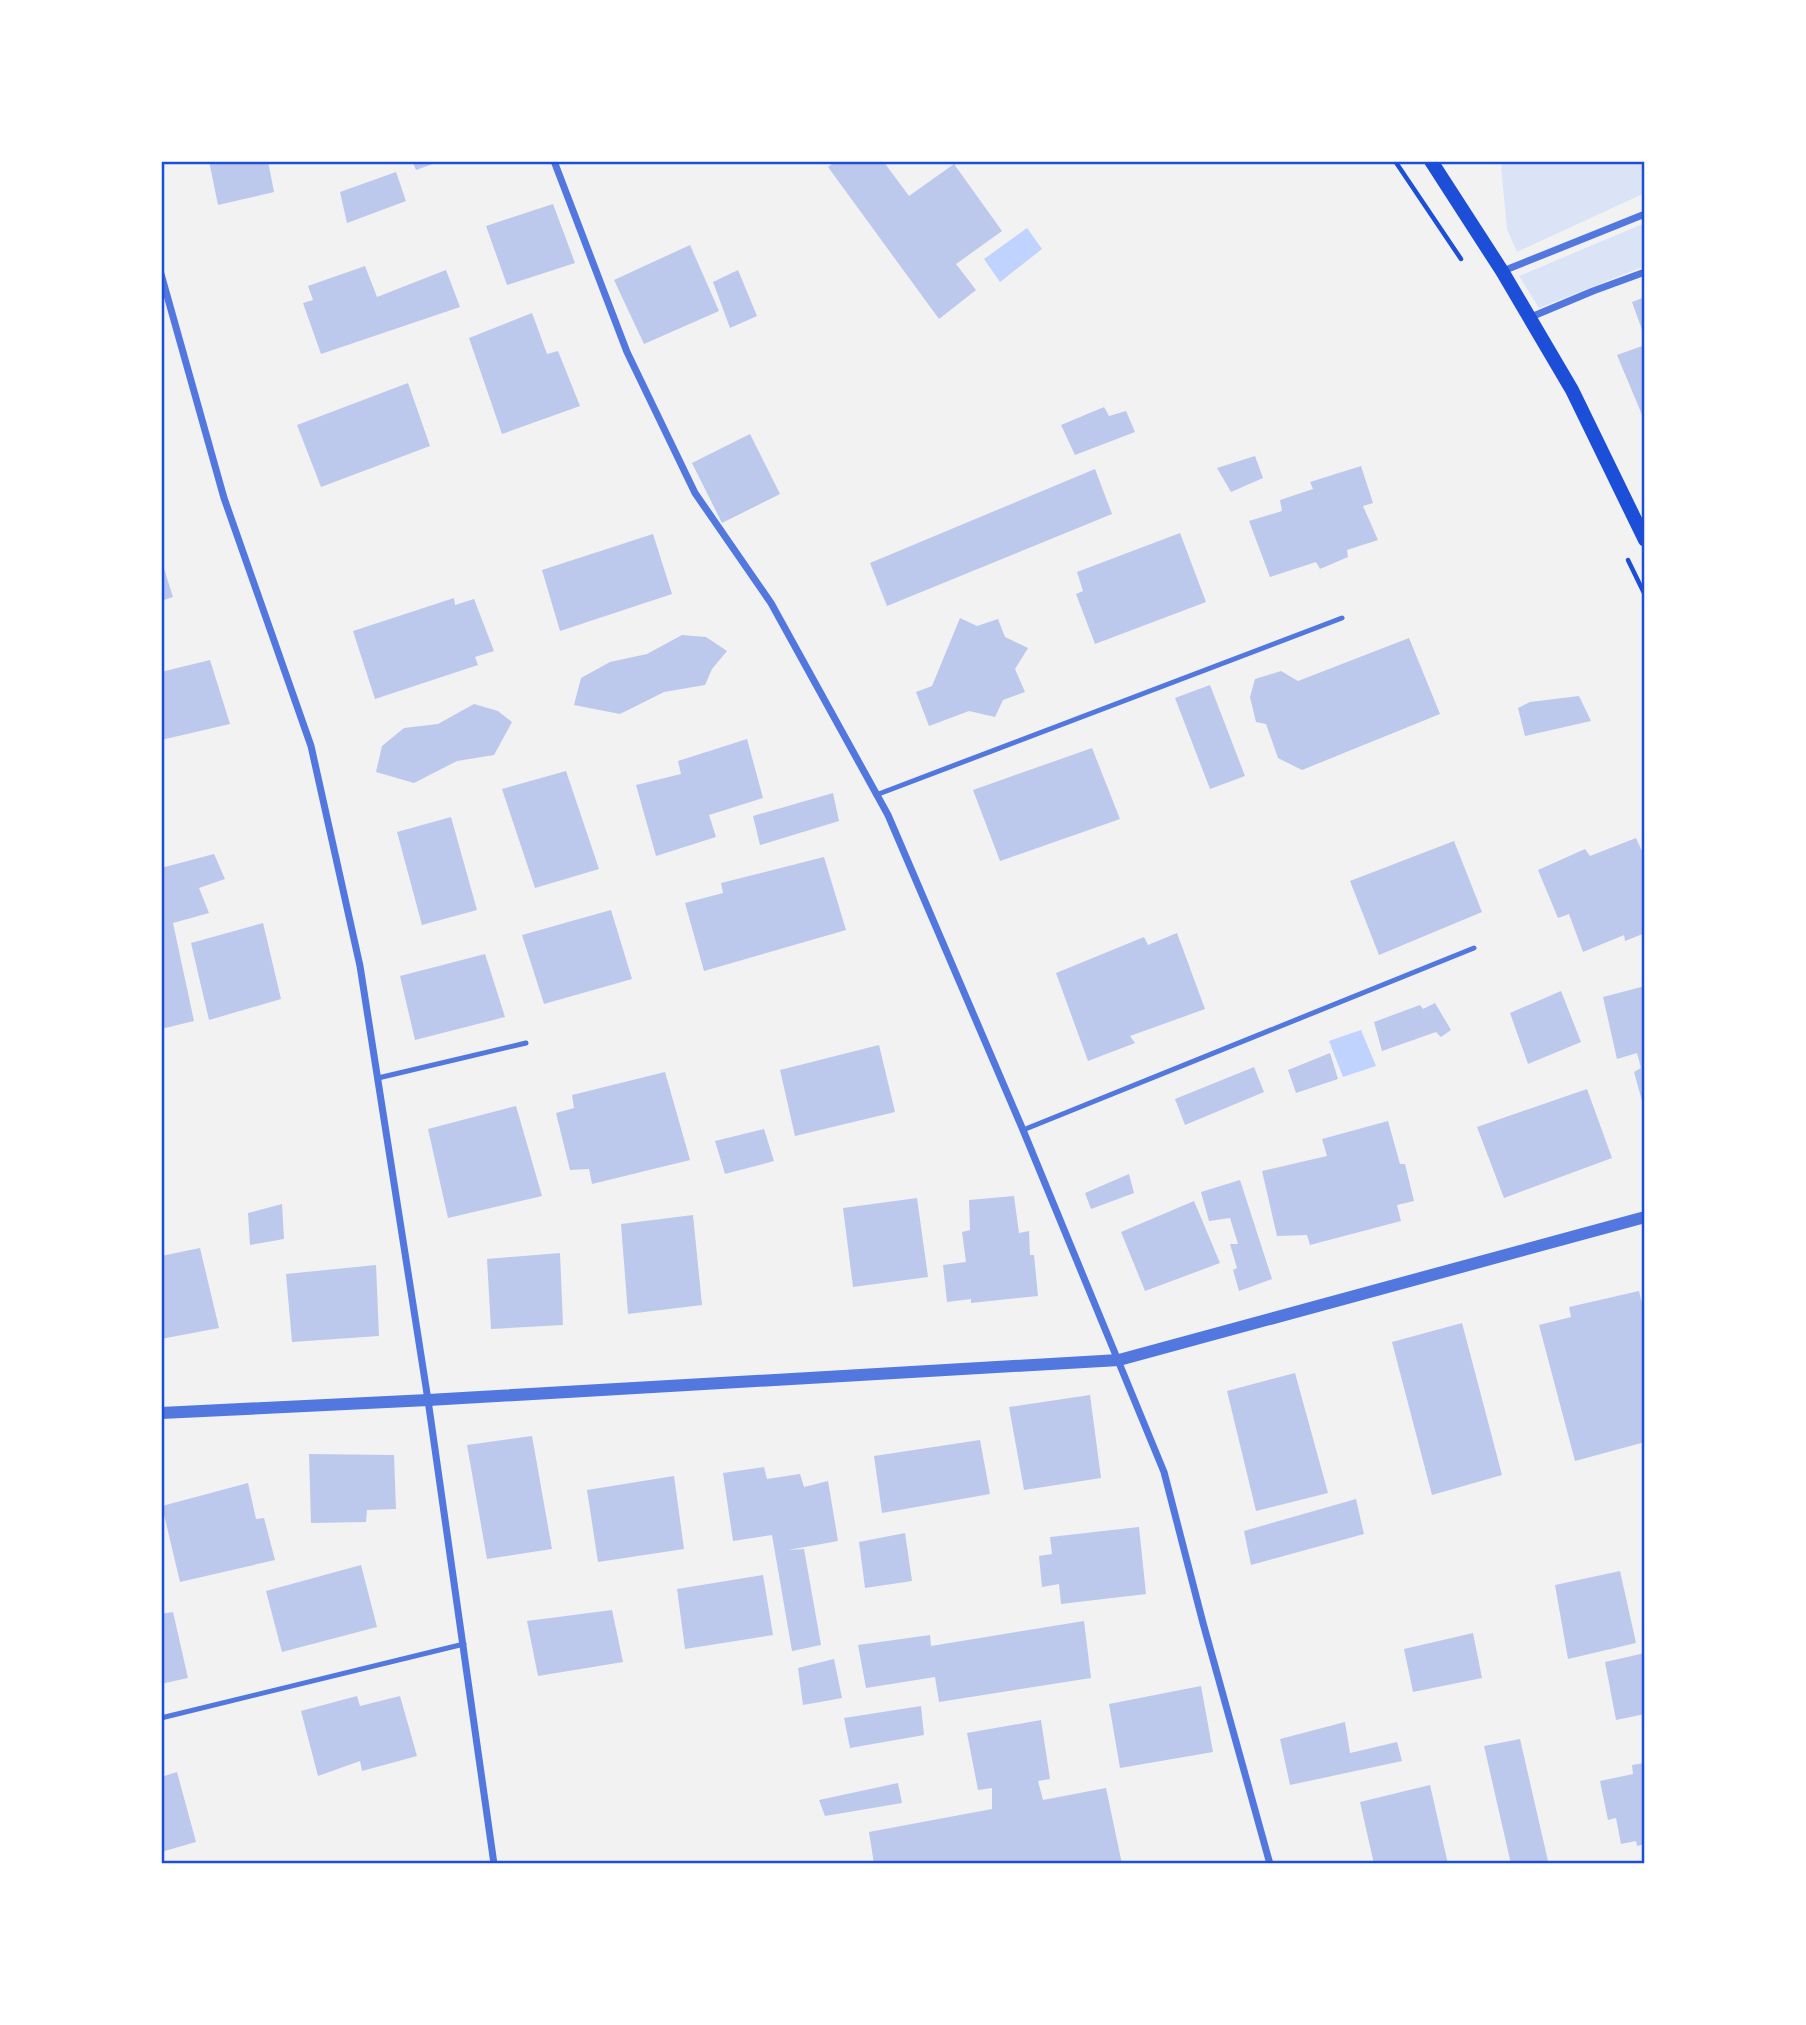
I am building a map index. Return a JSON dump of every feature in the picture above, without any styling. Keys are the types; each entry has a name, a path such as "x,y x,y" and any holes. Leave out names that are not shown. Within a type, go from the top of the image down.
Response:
{"main road":[{"path":"1431,161 1531,317 1572,390 1645,540"}],"street":[{"path":"554,161 627,352 695,493 771,603 888,815 1023,1130 1164,1472 1270,1864"},
{"path":"1502,271 1645,214"},
{"path":"1531,317 1645,272"},
{"path":"161,274 224,498 311,746 360,966 428,1400 494,1864"},
{"path":"161,1413 1119,1360 1645,1217"}],"lane":[{"path":"876,795 1342,618"},
{"path":"1023,1130 1474,948"},
{"path":"378,1078 526,1043"},
{"path":"161,1718 464,1644"}],"path":[{"path":"1395,161 1462,261"},
{"path":"1624,552 1645,595"}],"shaded area":[{"path":"1503,161 1645,161 1645,193 1517,252 1507,229 1501,167"},
{"path":"1645,223 1645,266 1539,308 1519,276"}],"water":[{"path":"1027,228 1042,249 1000,282 984,259"},
{"path":"1361,1030 1376,1066 1343,1077 1329,1041"}],"building":[{"path":"209,161 268,161 274,192 218,205"},
{"path":"412,161 441,161 416,170"},
{"path":"836,161 883,161 909,196 954,164 1002,231 956,264 976,290 939,319 828,167"},
{"path":"396,172 406,201 347,223 340,192"},
{"path":"553,204 575,263 507,285 486,226"},
{"path":"690,245 719,311 644,344 614,280"},
{"path":"365,266 377,297 446,270 460,307 321,354 303,303 313,300 308,286"},
{"path":"738,270 757,316 730,328 713,282"},
{"path":"1645,297 1645,338 1632,302"},
{"path":"532,313 547,354 558,351 580,406 502,434 469,338"},
{"path":"1645,345 1645,422 1617,355"},
{"path":"408,383 430,446 321,487 297,425"},
{"path":"1104,407 1109,416 1126,411 1135,432 1075,455 1061,425"},
{"path":"750,434 780,494 722,523 692,463"},
{"path":"1255,456 1263,478 1231,492 1217,468"},
{"path":"1361,466 1373,503 1363,506 1378,540 1347,550 1348,557 1320,569 1316,562 1270,577 1249,521 1282,511 1280,500 1313,489 1310,482"},
{"path":"1095,469 1112,514 887,606 870,563"},
{"path":"1180,533 1206,602 1095,644 1076,594 1083,591 1077,572"},
{"path":"653,534 672,594 560,631 542,570"},
{"path":"161,559 173,597 161,601"},
{"path":"454,598 455,605 474,599 494,651 475,657 478,665 375,699 353,631"},
{"path":"960,618 977,626 998,619 1005,637 1028,648 1015,669 1025,692 1003,700 995,717 969,711 929,726 916,692 932,686"},
{"path":"682,635 706,637 727,651 712,669 705,685 664,692 620,714 574,705 581,678 610,662 647,654"},
{"path":"1409,638 1440,714 1302,770 1278,758 1266,724 1256,722 1250,697 1255,679 1281,671 1298,681"},
{"path":"210,660 230,724 161,740 161,672"},
{"path":"1210,685 1245,776 1210,789 1175,698"},
{"path":"1579,696 1591,721 1525,736 1518,708 1530,702"},
{"path":"474,704 498,711 512,722 494,755 457,761 414,783 376,772 382,746 404,728 438,724"},
{"path":"747,739 763,798 709,815 716,837 656,856 636,785 681,774 678,761"},
{"path":"1092,748 1120,819 1000,861 973,790"},
{"path":"566,771 599,869 535,888 502,789"},
{"path":"833,793 839,821 760,845 753,816"},
{"path":"451,817 477,910 422,925 397,832"},
{"path":"1636,838 1645,858 1645,933 1625,941 1624,935 1583,952 1569,914 1558,918 1538,870 1585,849 1590,856"},
{"path":"1454,841 1482,912 1379,955 1350,881"},
{"path":"214,854 225,879 199,888 209,913 173,923 194,1021 161,1029 161,868"},
{"path":"824,857 846,930 704,971 685,903 723,893 721,883"},
{"path":"611,910 632,979 544,1004 522,935"},
{"path":"263,923 281,999 209,1020 191,943"},
{"path":"1177,933 1205,1009 1130,1036 1135,1043 1088,1061 1056,973 1144,937 1148,945"},
{"path":"485,954 505,1017 415,1040 400,976"},
{"path":"1645,986 1644,1108 1634,1072 1641,1068 1637,1053 1617,1059 1603,997"},
{"path":"1561,991 1581,1042 1528,1064 1510,1013"},
{"path":"1435,1003 1451,1030 1441,1037 1436,1032 1382,1051 1374,1022 1420,1005 1423,1009"},
{"path":"879,1045 895,1112 795,1136 780,1070"},
{"path":"1330,1053 1338,1079 1296,1093 1288,1070"},
{"path":"1254,1067 1264,1092 1185,1125 1175,1099"},
{"path":"665,1072 690,1160 592,1184 589,1169 570,1170 556,1113 574,1108 572,1095"},
{"path":"1587,1089 1612,1158 1504,1198 1477,1127"},
{"path":"516,1106 542,1196 448,1218 428,1129"},
{"path":"1388,1121 1400,1164 1405,1164 1414,1201 1397,1205 1401,1221 1310,1245 1307,1235 1277,1236 1262,1171 1327,1156 1322,1139"},
{"path":"764,1129 774,1161 725,1174 715,1141"},
{"path":"1129,1174 1134,1193 1091,1209 1085,1193"},
{"path":"1240,1180 1272,1279 1239,1291 1233,1270 1237,1268 1230,1244 1238,1244 1230,1218 1209,1221 1201,1192"},
{"path":"1014,1196 1019,1233 1029,1231 1030,1255 1034,1255 1038,1296 971,1303 971,1299 947,1302 943,1265 966,1262 962,1232 970,1230 969,1200"},
{"path":"917,1198 928,1277 853,1287 843,1208"},
{"path":"1194,1201 1220,1263 1145,1291 1121,1232"},
{"path":"282,1204 284,1239 250,1245 248,1213"},
{"path":"693,1215 702,1305 628,1314 621,1224"},
{"path":"200,1248 219,1328 161,1339 161,1256"},
{"path":"560,1253 563,1325 491,1329 487,1259"},
{"path":"376,1265 379,1336 292,1342 286,1274"},
{"path":"1639,1291 1645,1315 1645,1442 1575,1461 1539,1325 1571,1317 1569,1307"},
{"path":"1462,1323 1502,1475 1432,1495 1392,1342"},
{"path":"1295,1373 1328,1493 1256,1511 1227,1391"},
{"path":"1090,1395 1101,1478 1024,1490 1009,1407"},
{"path":"532,1436 552,1549 487,1559 467,1445"},
{"path":"980,1440 990,1494 882,1513 874,1456"},
{"path":"309,1454 394,1455 396,1509 367,1510 366,1522 311,1523"},
{"path":"764,1467 767,1479 800,1474 804,1487 828,1481 838,1541 788,1550 804,1549 821,1645 792,1651 772,1535 733,1541 723,1473"},
{"path":"674,1476 684,1549 598,1562 587,1490"},
{"path":"248,1483 256,1519 264,1518 275,1560 180,1582 162,1506"},
{"path":"1356,1499 1364,1534 1251,1565 1244,1531"},
{"path":"1139,1527 1146,1594 1061,1604 1059,1584 1042,1587 1039,1556 1052,1554 1050,1537"},
{"path":"905,1533 912,1581 865,1588 859,1542"},
{"path":"361,1565 377,1627 282,1652 266,1591"},
{"path":"1620,1571 1636,1643 1568,1659 1555,1585"},
{"path":"763,1575 773,1635 685,1649 677,1589"},
{"path":"612,1610 623,1662 538,1676 527,1621"},
{"path":"173,1612 188,1678 161,1684 161,1614"},
{"path":"1084,1621 1091,1678 939,1702 935,1677 866,1688 858,1645 930,1635 931,1646"},
{"path":"1473,1633 1482,1678 1413,1692 1404,1649"},
{"path":"1645,1653 1645,1714 1616,1720 1605,1662"},
{"path":"834,1659 842,1698 803,1705 798,1668"},
{"path":"1201,1686 1213,1752 1120,1768 1109,1704"},
{"path":"357,1696 360,1706 400,1696 417,1756 362,1771 360,1761 318,1776 301,1711"},
{"path":"921,1706 924,1735 850,1748 844,1718"},
{"path":"1041,1720 1050,1779 1038,1781 1043,1800 1106,1788 1122,1864 874,1864 869,1832 992,1809 992,1788 978,1790 967,1733"},
{"path":"1345,1722 1350,1753 1397,1742 1402,1761 1290,1785 1280,1739"},
{"path":"1520,1739 1548,1861 1537,1864 1511,1864 1484,1746"},
{"path":"1645,1763 1645,1844 1637,1846 1636,1841 1621,1844 1616,1818 1608,1820 1600,1781 1633,1774 1632,1765"},
{"path":"177,1772 196,1842 161,1852 161,1777"},
{"path":"898,1783 902,1803 825,1816 819,1800"},
{"path":"1430,1785 1448,1864 1374,1864 1360,1802"}]}
